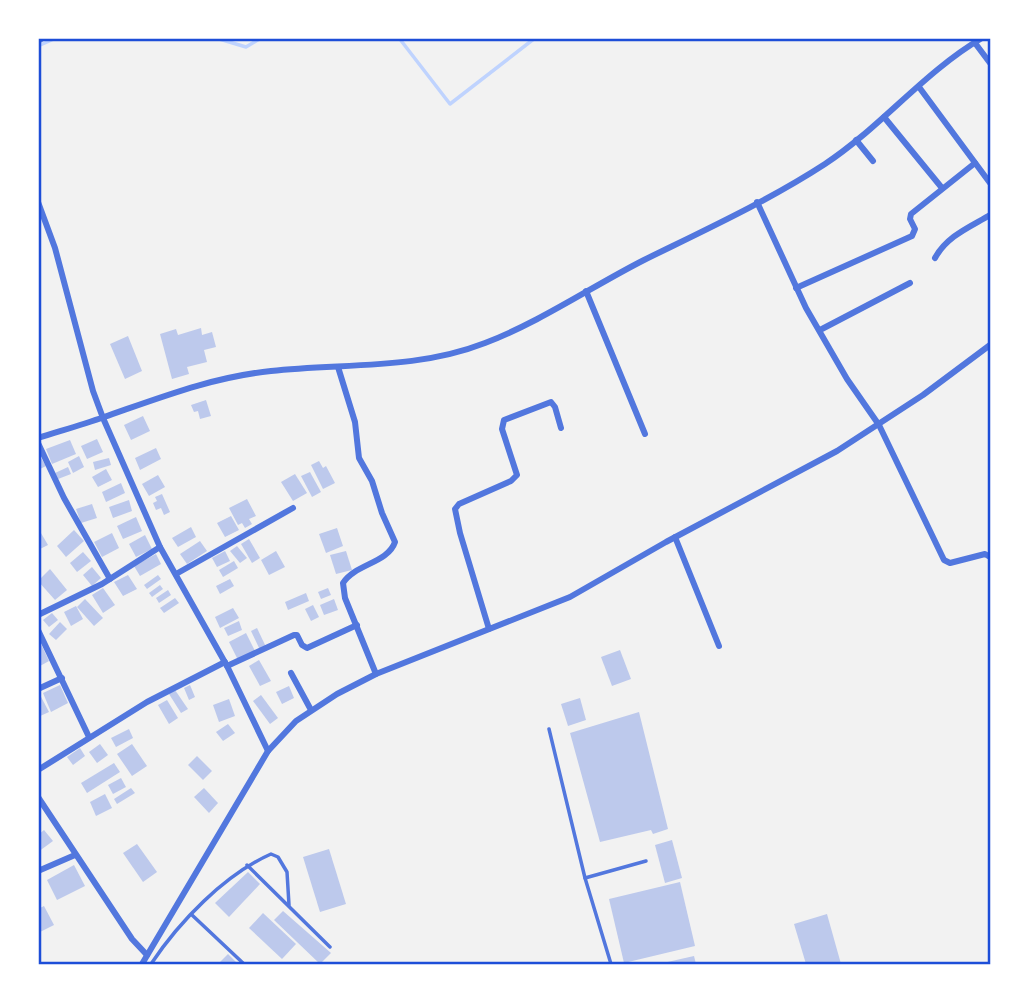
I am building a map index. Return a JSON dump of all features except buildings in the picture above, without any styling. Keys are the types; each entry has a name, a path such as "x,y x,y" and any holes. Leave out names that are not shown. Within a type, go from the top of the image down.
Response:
{"street":[{"path":"110,579 64,498 38,441 209,381 271,371 415,361 462,351 506,333 719,224 824,164 856,141 947,62 978,41 990,63"},
{"path":"919,87 990,183"},
{"path":"884,117 942,188"},
{"path":"856,141 873,161"},
{"path":"796,288 912,236 915,229 909,219 911,214 975,163"},
{"path":"38,202 55,248 93,391 103,418 160,547 226,664 268,751"},
{"path":"757,202 796,288 847,379 879,425 945,562 950,564 985,554 990,557"},
{"path":"935,258 951,238 990,215"},
{"path":"820,330 910,284"},
{"path":"586,291 645,434"},
{"path":"142,964 268,751 289,727 311,710 376,674 521,619 570,597 675,537 796,474 879,425 990,345"},
{"path":"338,367 353,413 359,458 372,481 395,542 391,551 354,572 343,583 345,598 376,674"},
{"path":"489,629 455,509 459,504 511,481 517,475 502,429 505,420 551,402 561,428"},
{"path":"176,575 293,508"},
{"path":"675,537 719,646"},
{"path":"38,615 110,579 160,547"},
{"path":"38,770 166,691 294,635 297,635 302,645 307,648 357,625"},
{"path":"38,630 89,737"},
{"path":"291,673 311,710"},
{"path":"38,689 62,678"},
{"path":"38,797 132,939 147,955"},
{"path":"38,871 75,856"}],"lane":[{"path":"549,729 584,878 611,964"},
{"path":"151,964 179,926 247,865 271,854 278,857 287,872 289,905"},
{"path":"584,878 646,861"},
{"path":"247,865 330,947"},
{"path":"192,915 244,964"}],"waterway":[{"path":"38,46 56,38"},
{"path":"216,38 246,47 261,38"},
{"path":"399,38 450,104 535,38"}]}
